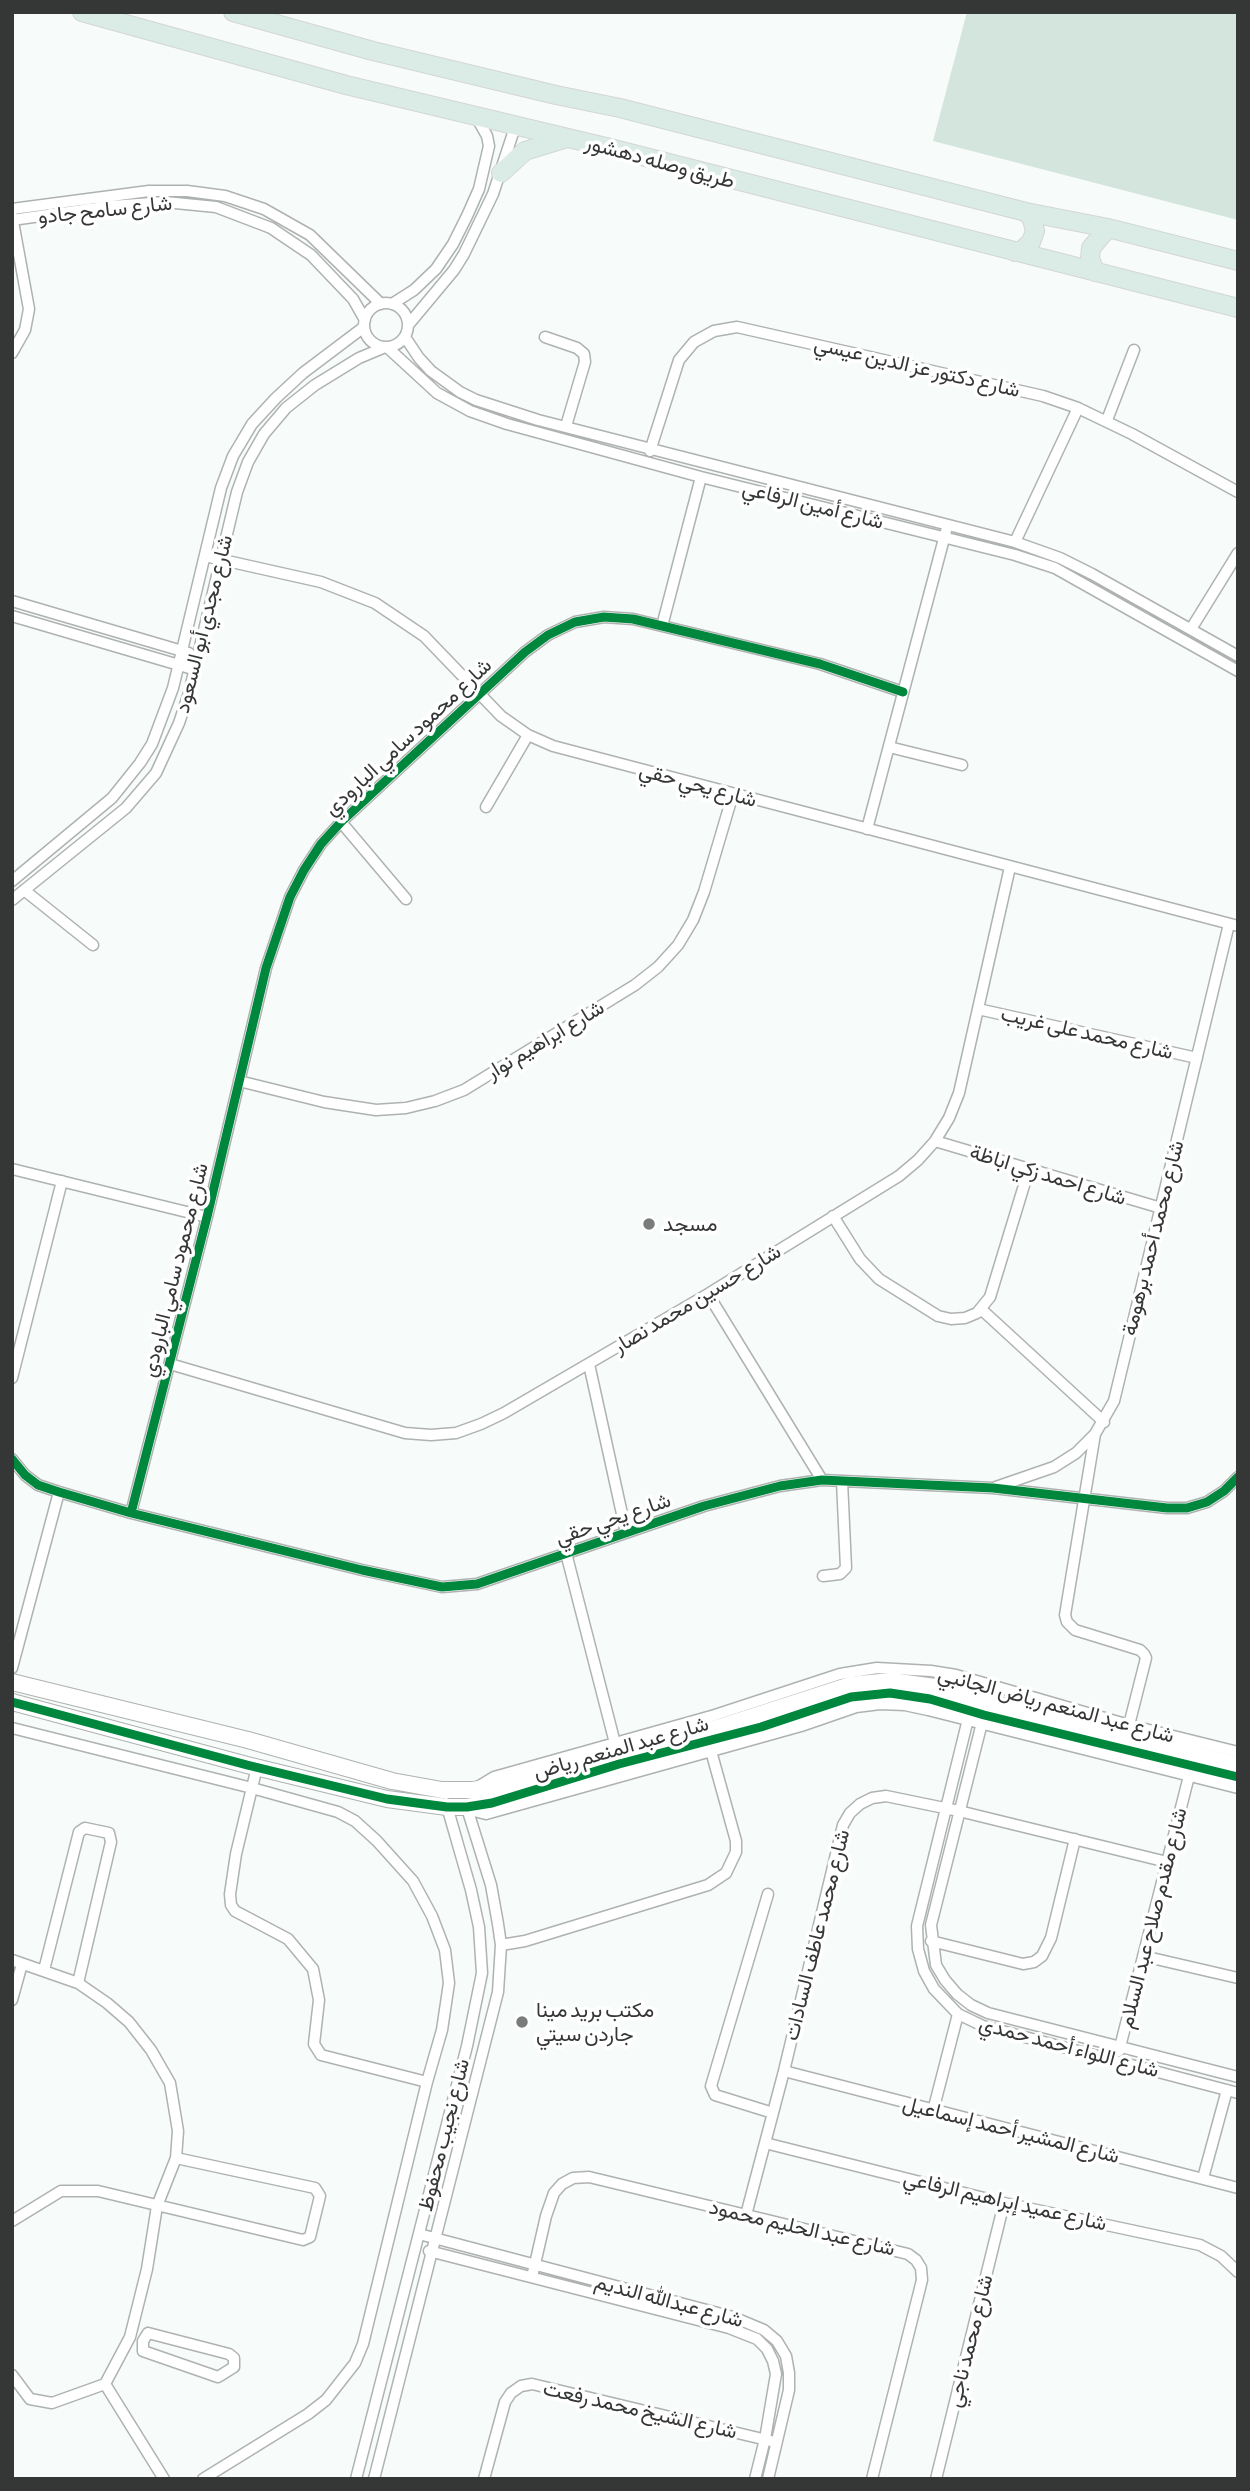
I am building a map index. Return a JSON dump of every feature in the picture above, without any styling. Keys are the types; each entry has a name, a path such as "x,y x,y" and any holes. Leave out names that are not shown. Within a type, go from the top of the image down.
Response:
{"main road":[{"name":"طريق وصله دهشور","path":"82,12 346,85 567,138 1238,308"},
{"name":"طريق وصله دهشور","path":"233,12 373,51 620,108 1026,212 1108,228 1238,261"},
{"path":"500,173 525,151 567,138"},
{"path":"1014,252 1022,250 1031,242 1035,231 1032,219 1026,212"},
{"path":"1095,272 1090,258 1091,248 1108,228"}],"street":[{"path":"477,118 487,136 489,146 479,189 467,216 445,257 414,290 387,304 370,309 364,323 365,333 372,343 386,348 401,342 409,324 464,254 493,194 515,127"},
{"path":"479,189 493,194"},
{"name":"شارع سامح جادو","path":"12,209 149,191 187,191 225,196 264,209 310,235 387,304"},
{"name":"شارع سامح جادو","path":"13,218 165,202 225,209 271,228 311,255 353,299 364,323"},
{"path":"12,353 26,330 29,309 13,218"},
{"path":"414,290 418,299 427,303"},
{"path":"387,304 404,311 409,324"},
{"name":"شارع مجدي أبو السعود","path":"12,881 96,813 127,781 152,744 164,716 183,652 221,488 233,456 252,424 276,398 303,373 345,342 364,323"},
{"name":"شارع دكتور عز الدين عيسي","path":"646,462 679,360 694,342 714,331 737,327 1043,396 1107,420 1238,492"},
{"name":"شارع أمين الرفاعي","path":"405,337 431,372 460,393 509,412 1015,542 1191,629 1238,656"},
{"path":"545,337 577,348 584,354 585,362 566,426"},
{"path":"345,342 355,347 359,358"},
{"name":"شارع مجدي أبو السعود","path":"12,900 127,808 143,792 167,752 196,670 237,492 248,462 264,433 286,408 315,385 359,358 386,348"},
{"name":"شارع أمين الرفاعي","path":"386,348 437,393 470,411 534,432 701,477 1057,563 1238,671"},
{"path":"1107,420 1134,350"},
{"path":"1015,542 1077,408"},
{"path":"662,626 701,477"},
{"path":"867,829 947,525"},
{"path":"1191,629 1238,553"},
{"name":"شارع يحي حقي","path":"205,556 321,582 375,603 424,636 501,716 528,735 553,746 1233,925"},
{"path":"12,601 199,656"},
{"path":"12,615 196,670"},
{"name":"شارع محمود سامي البارودي","path":"131,1513 207,1217 266,968 290,897 321,844 341,822 525,652 548,635 575,622 604,617 633,619 820,664 903,692"},
{"path":"486,807 528,735"},
{"path":"888,747 962,765"},
{"name":"شارع ابراهيم نوار","path":"239,1081 324,1102 376,1110 406,1108 464,1090 635,985 658,967 678,945 693,920 704,892 733,794"},
{"path":"341,822 406,899"},
{"name":"شارع حسين محمد نصار","path":"170,1364 405,1433 431,1436 456,1433 481,1424 708,1294 899,1175 918,1160 935,1141 949,1118 959,1093 1010,867"},
{"path":"24,890 93,945"},
{"name":"شارع محمد أحمد برهومة","path":"993,1488 1054,1467 1076,1453 1104,1422 1114,1401 1197,1058 1233,925"},
{"name":"شارع محمد على غريب","path":"978,1009 1197,1058"},
{"name":"شارع احمد زكي اباظة","path":"935,1141 1160,1208"},
{"path":"12,1169 207,1217"},
{"path":"833,1216 866,1266 887,1284 944,1318 965,1318 981,1309 992,1290 1029,1169"},
{"path":"12,1378 14,1358 62,1181"},
{"path":"708,1294 822,1480"},
{"path":"981,1309 1104,1422"},
{"path":"589,1364 626,1532"},
{"path":"1095,1434 1065,1615 1076,1630 1140,1650 1144,1654 1146,1658 1129,1725"},
{"name":"شارع يحي حقي","path":"12,1459 25,1475 38,1485 59,1492 131,1513 442,1587 477,1584 626,1532 742,1496 822,1480 993,1488 1084,1500 1187,1508 1215,1497 1238,1476"},
{"path":"823,1576 840,1574 846,1569 842,1481"},
{"path":"12,1668 59,1492"},
{"path":"566,1553 616,1747"},
{"name":"شارع عبد المنعم رياض","path":"12,1682 248,1740 392,1781 442,1790 467,1790 507,1784 616,1747 720,1727 850,1685 903,1675 979,1705 1238,1777"},
{"name":"شارع عبد المنعم رياض","path":"12,1702 257,1768 387,1799 447,1807 468,1807 501,1800 619,1764 761,1727 850,1697 880,1693 1065,1714 1238,1765"},
{"path":"57,1713 65,1703 64,1694"},
{"name":"شارع عبد المنعم رياض الجانبي","path":"468,1807 486,1814 801,1726 856,1707 880,1704 979,1705 1189,1776 1238,1788"},
{"path":"97,1726 96,1712 107,1705"},
{"name":"شارع اللواء أحمد حمدي","path":"979,1705 945,1808 917,1926 918,1949 924,1971 934,1989 958,2014 983,2026 1232,2091"},
{"name":"شارع اللواء أحمد حمدي","path":"979,1705 960,1811 931,1925 936,1965 946,1980 957,1994 988,2013 1238,2077"},
{"name":"شارع عبد المنعم رياض الجانبي","path":"1065,1714 1129,1725 1238,1752"},
{"path":"12,1728 338,1812 355,1821 377,1841 413,1881 432,1916 445,1950 449,1983 442,2030 363,2344 355,2363 326,2400 308,2414 204,2479"},
{"path":"501,1945 525,1941 708,1885 726,1873 733,1863 736,1841 711,1751"},
{"path":"257,1768 236,1854 230,1900 235,1911 288,1939 313,1969 319,2000 314,2044 321,2055 427,2082"},
{"name":"شارع مقدم صلاح عبد السلام","path":"1116,2061 1189,1776"},
{"name":"شارع نجيب محفوظ","path":"356,2479 416,2248 476,2007 482,1973 479,1927 471,1890 442,1790"},
{"name":"شارع نجيب محفوظ","path":"374,2479 498,1992 501,1945 491,1885 468,1807 467,1790"},
{"name":"شارع محمد عاطف السادات","path":"747,2215 843,1825 850,1813 860,1804 872,1798 886,1797 945,1808 1167,1862"},
{"path":"44,1970 79,1832 85,1828 108,1833 111,1842 78,1983"},
{"path":"931,1941 1023,1964 1034,1962 1042,1956 1051,1938 1075,1839"},
{"path":"768,1894 711,2086 715,2095 773,2113"},
{"path":"1143,1956 1238,1978"},
{"path":"12,2000 17,1962 78,1983 107,2003 129,2022 151,2050 170,2083 177,2131 176,2158 157,2206 147,2269 130,2336 105,2384 52,2403 30,2399 12,2375"},
{"path":"933,2111 958,2014"},
{"name":"شارع المشير أحمد إسماعيل","path":"784,2071 1238,2188"},
{"path":"1203,2178 1232,2091"},
{"name":"شارع عميد إبراهيم الرفاعي","path":"765,2143 1004,2203 1200,2245 1221,2256 1238,2272"},
{"path":"12,2221 61,2192 98,2191 303,2241 311,2234 320,2196 316,2188 176,2158"},
{"name":"شارع عبد الحليم محمود","path":"532,2277 550,2204 562,2184 573,2178 589,2177 902,2252 916,2260 921,2268 922,2280 872,2479"},
{"name":"شارع محمد ناجي","path":"936,2479 1004,2203"},
{"name":"شارع عبدالله النديم","path":"419,2234 733,2317 764,2330 777,2341 786,2356 789,2373 789,2390 768,2479"},
{"name":"شارع عبدالله النديم","path":"416,2248 729,2328 757,2339 767,2349 776,2374 765,2440 755,2479"},
{"path":"148,2333 229,2354 234,2358 234,2367 218,2377 143,2351 143,2341 148,2333"},
{"path":"130,2336 143,2341"},
{"path":"105,2384 164,2479"},
{"name":"شارع الشيخ محمد رفعت","path":"484,2479 505,2402 511,2393 521,2386 532,2384 777,2442"}],"shaded area":[{"path":"967,12 1238,12 1238,220 933,141"}],"cycle path":[{"path":"131,1513 207,1217 266,968 290,897 321,844 341,822 525,652 548,635 575,622 604,617 633,619 820,664 903,692"},
{"path":"12,1459 25,1475 38,1485 59,1492 131,1513 442,1587 477,1584 704,1506 780,1486 822,1480 993,1488 1187,1508 1207,1502 1224,1491 1238,1477"},
{"path":"12,1702 247,1765 387,1799 447,1807 492,1803 619,1764 761,1727 851,1697 890,1693 930,1699 984,1715 1238,1777"}],"place":[{"name":"مسجد","path":"649,1224"},
{"name":"مكتب بريد مينا جاردن سيتي","path":"522,2022"}]}
